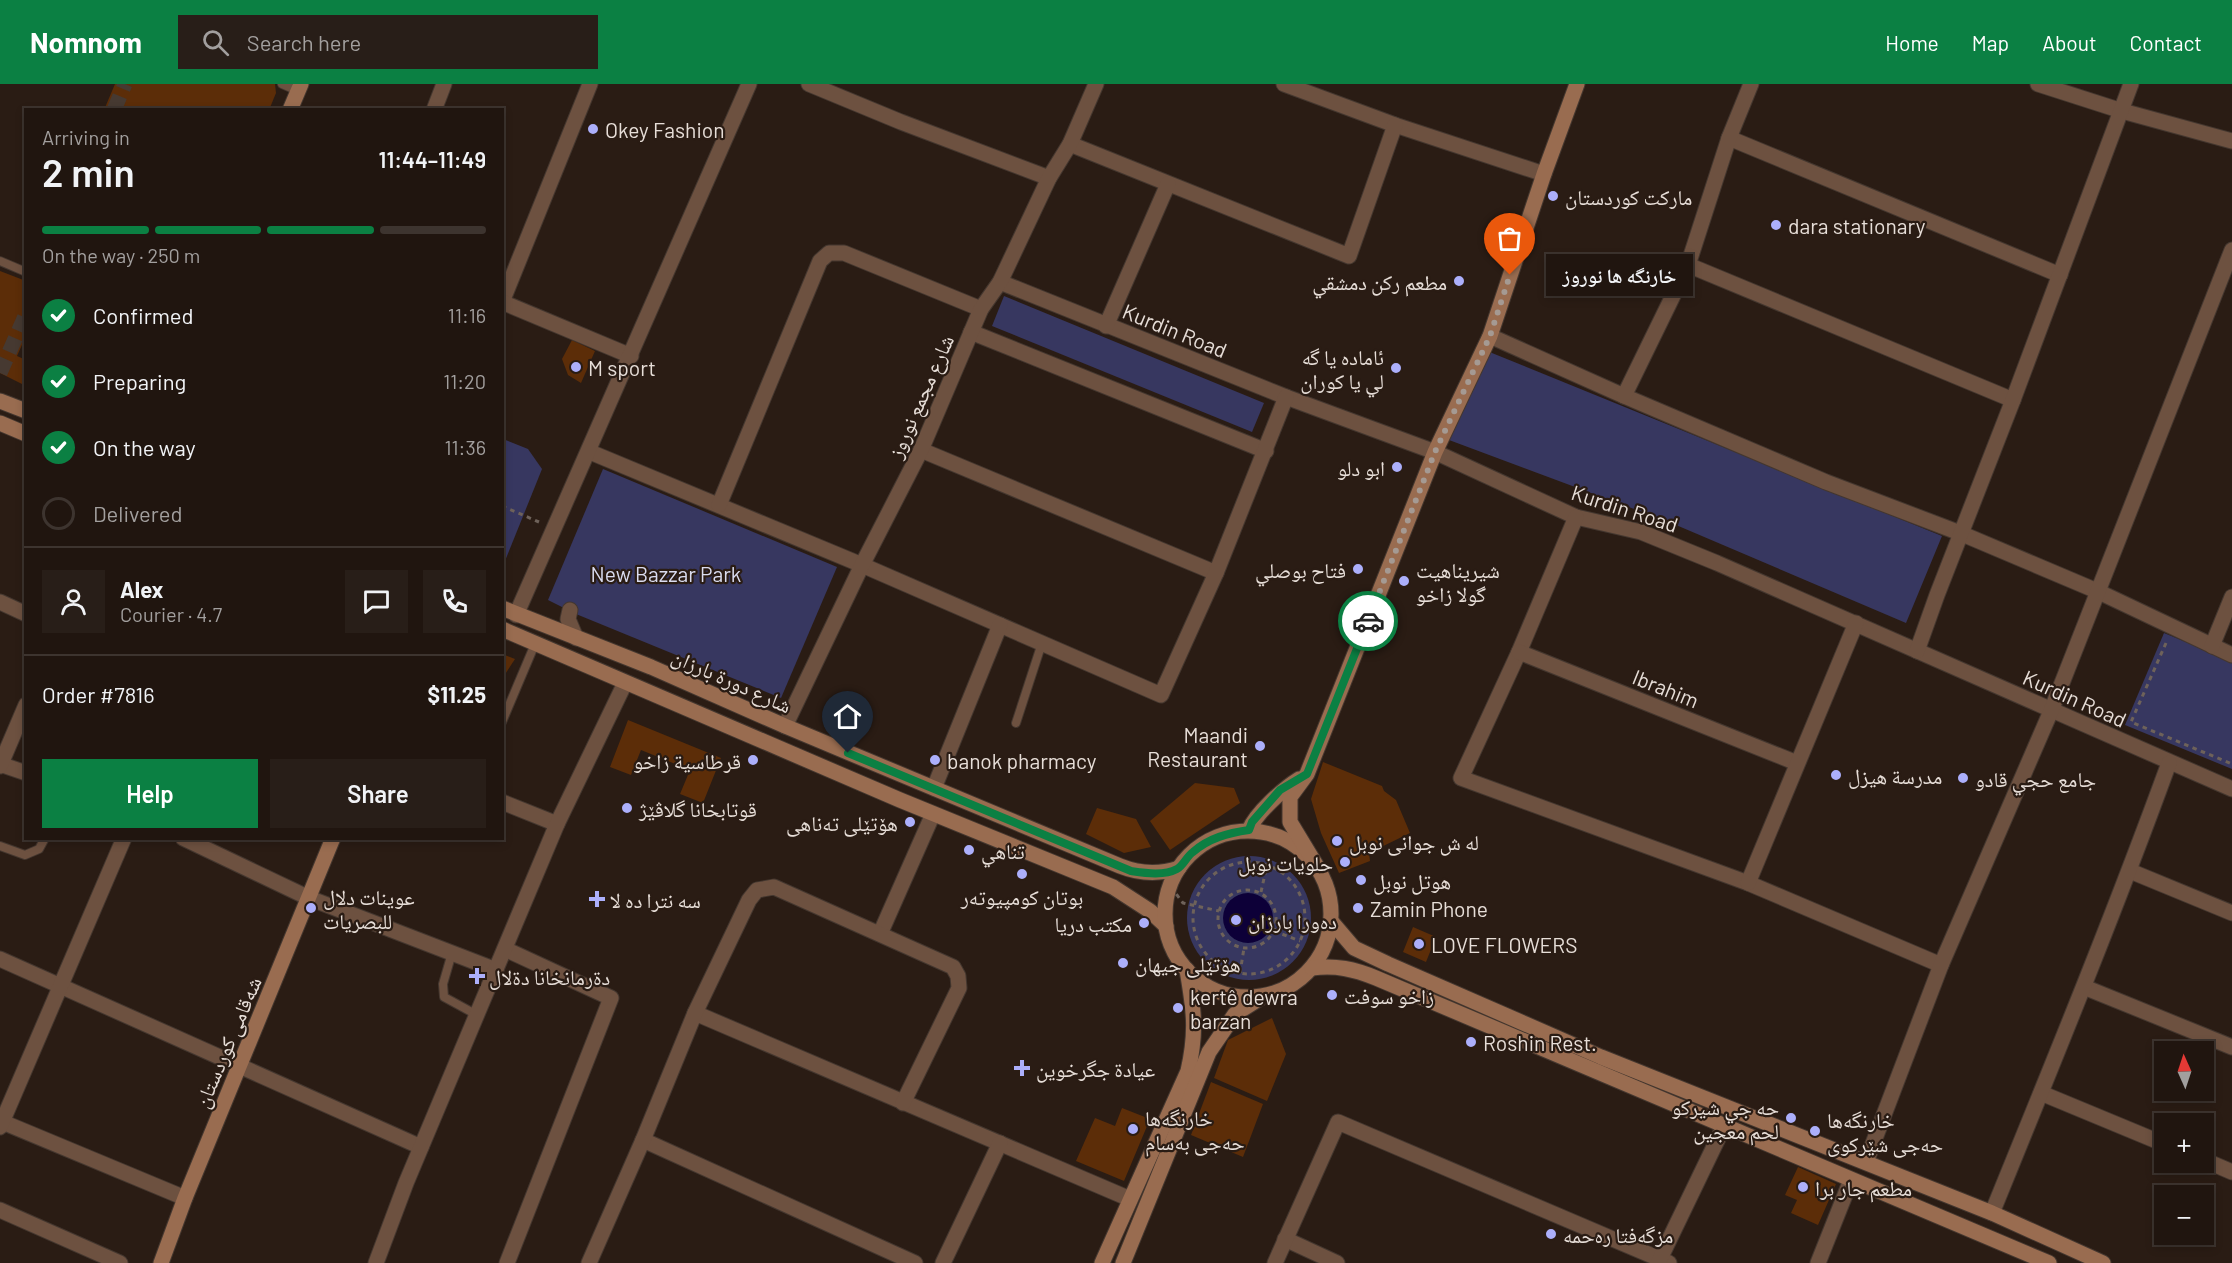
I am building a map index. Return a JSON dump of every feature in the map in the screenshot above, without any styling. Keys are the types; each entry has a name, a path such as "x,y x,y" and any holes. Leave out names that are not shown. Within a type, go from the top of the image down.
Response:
{"main road":[{"path":"1123,1263 1209,1052 1235,1014 1266,995 1291,985 1312,968 1322,954 1331,921 1331,902 1326,883 1290,822 1290,797 1307,774 1435,452 1490,336 1544,174 1577,84"},
{"path":"291,108 300,87"},
{"path":"0,401 24,410"},
{"path":"0,423 24,433"},
{"name":"شارع دورة بارزان","path":"509,611 651,667 785,726 1131,871 1155,874 1179,868"},
{"name":"شارع دورة بارزان","path":"504,630 933,814 1113,887 1150,910 1166,926"},
{"path":"1249,830 1252,822 1280,790 1307,774"},
{"path":"1266,995 1244,997 1222,993 1202,983 1187,970 1175,954 1166,926 1166,901 1170,886 1179,868 1192,852 1209,840 1228,833 1249,830 1268,833 1287,840 1303,851 1316,865"},
{"name":"شەقامی کوردستان","path":"162,1263 184,1198 241,1066 332,840"},
{"path":"1331,921 1354,948 1389,964 1601,1057 1992,1212 2103,1263"},
{"path":"1312,968 1331,966 1352,968 1377,978 2049,1263"},
{"path":"1102,1263 1190,1062 1195,1025 1187,970"}],"street":[{"path":"435,108 444,84"},
{"path":"504,297 590,84"},
{"path":"509,611 554,529 590,452 749,84"},
{"name":"شارع مجمع نوروز","path":"785,726 862,565 921,450 981,309 1000,282 1049,178 1070,144 1096,84"},
{"path":"1284,84 1395,125 1544,174"},
{"path":"1624,396 1688,265 1729,138 1751,84"},
{"path":"2038,84 2122,111 2232,141"},
{"path":"1917,651 2131,84"},
{"path":"817,85 901,122 1049,178"},
{"path":"1070,144 1349,256 1395,125"},
{"path":"1729,138 2060,275"},
{"path":"1106,326 1168,183"},
{"path":"1866,1162 1941,964 2051,711 2232,250"},
{"path":"719,505 820,261 829,253 844,253 981,309"},
{"path":"1688,265 2013,400"},
{"name":"Kurdin Road","path":"1000,282 1286,397 1435,452 1576,517 1641,532 1856,623 2232,789"},
{"path":"504,303 631,356"},
{"path":"970,332 1266,451"},
{"path":"1490,336 1826,482 1960,533 2097,591 2232,655"},
{"path":"590,452 862,565 1161,695 1216,573 1286,397"},
{"path":"921,450 1216,573"},
{"path":"1576,517 1519,652 1461,778 1748,883 1941,964"},
{"path":"2212,646 2232,597"},
{"path":"0,602 24,613"},
{"path":"570,610 568,620 576,638"},
{"path":"1748,883 1856,623"},
{"path":"934,788 1000,625"},
{"name":"Ibrahim","path":"1519,652 1797,763"},
{"path":"376,1263 421,1147 557,824 625,683"},
{"path":"24,710 0,765 24,772"},
{"path":"1992,1212 2130,872 2169,763"},
{"path":"504,803 557,824"},
{"path":"880,934 933,814"},
{"path":"123,840 1,1123 184,1198"},
{"path":"187,840 309,898 496,970"},
{"path":"2130,872 2232,913"},
{"path":"589,1263 695,1013 749,900 757,890 774,887 953,967 958,976 959,988 903,1103"},
{"path":"505,949 611,998 507,1263"},
{"path":"0,959 421,1147"},
{"path":"2084,987 2232,1047"},
{"path":"695,1013 1130,1199"},
{"path":"2041,1093 2154,1140"},
{"path":"1275,1263 1338,1122 1662,1262 1724,1126"},
{"path":"643,1140 915,1263"},
{"path":"943,1263 1000,1143"},
{"path":"2214,1164 2232,1172"},
{"path":"1818,1263 1851,1179"},
{"path":"0,1210 120,1263"},
{"path":"1285,1239 1337,1263"}],"lane":[{"path":"282,84 300,87"},
{"path":"0,261 24,271"},
{"path":"1016,723 1042,643"},
{"path":"504,717 535,644"},
{"path":"0,846 25,855 39,849 44,840"},
{"path":"452,953 443,984 444,997 477,1015"}],"path":[{"path":"504,507 554,529"},
{"path":"2175,647 2166,643 2131,722 2232,764"},
{"path":"1250,862 1267,865 1284,874 1297,888 1305,914 1301,941 1290,956 1276,968 1258,973 1240,974 1224,968 1211,959 1201,946 1195,931 1195,906 1205,884 1218,872 1233,865 1250,862"},
{"path":"1260,893 1267,865"},
{"path":"1170,886 1183,903 1219,912"},
{"path":"1252,891 1260,893 1268,898 1276,914 1274,931 1262,944 1244,948 1234,945 1221,931 1218,921 1219,912 1228,897 1235,893 1252,891"},
{"path":"1274,931 1301,941"},
{"path":"1240,974 1244,948"}],"green space":[{"path":"1004,296 1264,403 1252,432 992,326"},
{"path":"1487,351 1942,536 1906,623 1669,522 1449,440"},
{"path":"504,439 528,449 542,469 504,564"},
{"name":"New Bazzar Park","path":"603,469 837,567 781,698 576,614 548,600"},
{"path":"2164,633 2232,661 2232,769 2125,725"},
{"path":"1249,856 1273,860 1293,874 1307,894 1311,918 1307,942 1293,962 1273,976 1249,980 1225,976 1205,962 1191,942 1187,918 1191,894 1205,874 1225,860"}],"shaded area":[{"path":"1243,893 1253,893 1266,900 1273,913 1273,923 1266,936 1253,943 1243,943 1234,939 1227,932 1223,923 1223,913 1227,904 1234,897"}],"building":[{"path":"115,84 275,84 276,93 270,108 105,108"},
{"path":"0,271 24,280 24,340 17,356 24,359 24,385 0,373"},
{"name":"M sport","path":"572,340 595,351 581,383 568,375 562,359"},
{"path":"504,655 515,659 504,676"},
{"path":"628,720 721,758 703,803 680,794 690,770 641,750 631,775 610,767"},
{"path":"1323,762 1382,786 1384,791 1396,800 1410,833 1369,853 1370,861 1339,873 1321,833 1311,799"},
{"path":"1195,783 1234,788 1240,803 1170,850 1150,821"},
{"path":"1097,808 1136,819 1151,847 1124,853 1086,834"},
{"name":"LOVE FLOWERS","path":"1413,927 1436,937 1426,962 1403,952"},
{"path":"1272,1018 1286,1054 1267,1101 1214,1078 1228,1040"},
{"path":"1211,1082 1263,1104 1243,1157 1191,1135"},
{"path":"1122,1108 1150,1119 1124,1181 1076,1161 1095,1118 1115,1126"},
{"path":"1798,1167 1836,1184 1818,1225 1791,1213 1797,1200 1785,1195"}],"tunnel":[{"path":"115,108 125,84"},
{"path":"0,373 24,319"}],"way so far":[{"path":"1368,621 1435,452 1490,336 1510,275"}],"place":[{"name":"Okey Fashion","path":"593,129"},
{"name":"ماركت كوردستان","path":"1553,196"},
{"name":"dara stationary","path":"1776,225"},
{"name":"خارنگه ها نوروز","path":"1510,275"},
{"name":"مطعم ركن دمشقي","path":"1459,281"},
{"name":"M sport","path":"576,367"},
{"name":"ئاماده يا گه لي يا كوران","path":"1396,368"},
{"name":"ابو دلو","path":"1397,467"},
{"name":"فتاح بوصلي","path":"1358,569"},
{"name":"شيريناهيت گولا زاخو","path":"1404,581"},
{"name":"Maandi Restaurant","path":"1260,746"},
{"name":"قرطاسية زاخو","path":"753,760"},
{"name":"banok pharmacy","path":"935,760"},
{"name":"مدرسة هيزل","path":"1836,775"},
{"name":"جامع حجي قادو","path":"1963,778"},
{"name":"قوتابخانا گلاڤێژ","path":"627,808"},
{"name":"هۆتێلی تەناهی","path":"910,822"},
{"name":"له ش جوانى نوبل","path":"1337,841"},
{"name":"تناهي","path":"969,850"},
{"name":"حلويات نوبل","path":"1345,862"},
{"name":"بوتان كومپیوتەر","path":"1022,874"},
{"name":"هوتل نوبل","path":"1361,880"},
{"name":"سه نترا ده لا","path":"597,899"},
{"name":"عوينات دلال للبصريات","path":"311,908"},
{"name":"Zamin Phone","path":"1358,908"},
{"name":"دەورا بارزان","path":"1236,920"},
{"name":"مكتب دريا","path":"1144,923"},
{"name":"LOVE FLOWERS","path":"1419,944"},
{"name":"هۆتێلی جیهان","path":"1123,963"},
{"name":"دةرمانخانا دةلال","path":"477,976"},
{"name":"زاخو سوفت","path":"1332,995"},
{"name":"kertê dewra barzan","path":"1178,1008"},
{"name":"Roshin Rest.","path":"1471,1042"},
{"name":"عيادة جگرخوين","path":"1022,1068"},
{"name":"حه جي شيركو لحم معجين","path":"1791,1118"},
{"name":"خارنگەها حەجى بەسام","path":"1133,1129"},
{"name":"خارنگەها حەجى شێركوى","path":"1815,1131"},
{"name":"مطعم جار برا","path":"1803,1187"},
{"name":"مزگەفتا رەحمە","path":"1551,1234"}],"route":[{"path":"848,753 1131,871 1155,874 1167,872 1179,868 1192,852 1209,840 1228,833 1249,830 1252,822 1280,790 1307,774 1368,621"}]}
